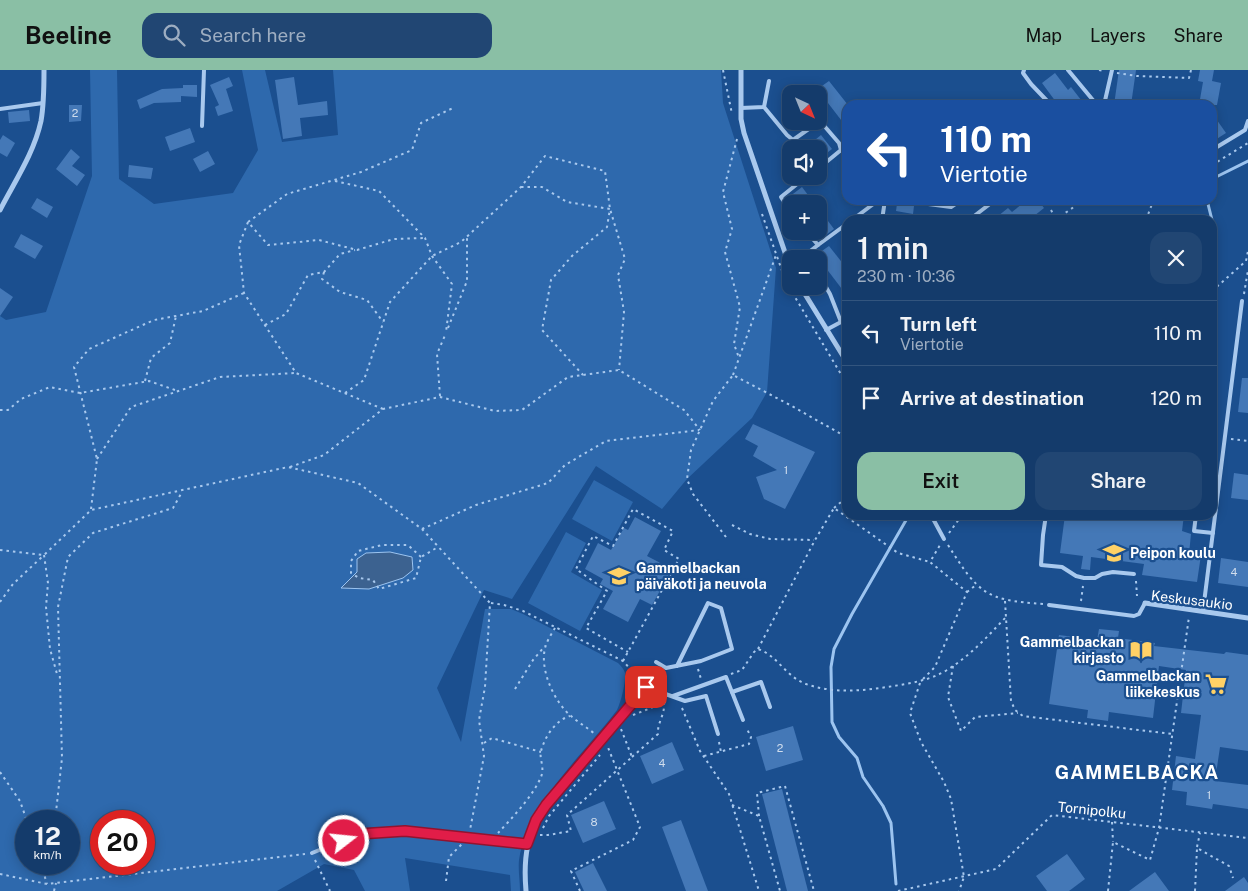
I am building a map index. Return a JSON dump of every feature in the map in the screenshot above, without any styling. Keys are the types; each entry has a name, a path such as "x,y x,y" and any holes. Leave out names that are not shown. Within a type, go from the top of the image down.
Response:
{"street":[{"path":"0,210 36,140 41,121 44,70"},
{"path":"741,70 741,108 744,133 783,249"},
{"path":"805,295 842,355"},
{"name":"Keskusaukio","path":"1145,603 1248,618"},
{"path":"526,891 527,844 536,820 546,805 646,687"}],"lane":[{"path":"202,126 204,70"},
{"path":"1024,70 1023,72 1031,84 1046,100"},
{"path":"1068,70 1093,100"},
{"path":"1105,100 1112,71"},
{"path":"764,107 770,81"},
{"path":"0,109 43,103"},
{"path":"741,108 764,107"},
{"path":"764,107 787,135 794,140 820,122 838,143 841,150 827,161"},
{"path":"1217,147 1244,130 1248,121"},
{"path":"784,195 796,185"},
{"path":"859,215 872,205"},
{"path":"936,205 951,207 954,205"},
{"path":"976,215 988,205"},
{"path":"812,250 842,227"},
{"path":"814,240 818,245"},
{"path":"826,330 841,322 827,289"},
{"path":"1217,501 1242,301"},
{"path":"934,520 944,539"},
{"path":"1045,520 1041,565 1062,567 1076,576 1084,578 1095,578 1102,574 1113,572 1134,574"},
{"path":"1195,520 1194,531 1213,533"},
{"path":"1203,611 1215,520"},
{"path":"656,662 666,668 677,666 696,662 732,649 721,608 708,603 677,666"},
{"name":"Keskusaukio","path":"1050,605 1134,616 1139,614 1145,603"},
{"path":"672,697 726,677 743,720"},
{"path":"732,692 761,682 770,707"},
{"path":"646,687 686,701 706,696 718,734"},
{"path":"312,853 359,834 405,831 527,844"}],"path":[{"path":"1099,70 1137,76 1183,78 1190,78 1190,70"},
{"path":"296,373 244,292 239,245 248,222 287,194 362,172 412,150 421,123 453,108"},
{"path":"739,358 734,344 740,307 725,252 732,229 723,192 738,137 744,133"},
{"path":"1217,162 1248,143"},
{"path":"345,393 364,380 390,302 432,256 461,242 521,187 544,156 605,171 610,209 625,259 618,275 624,312 619,370"},
{"path":"334,181 379,191 425,238 432,256 452,284 446,332"},
{"path":"521,187 542,187 567,202 610,209"},
{"path":"1063,215 1077,205"},
{"path":"583,375 542,330 551,280 572,256 607,227 610,209"},
{"path":"248,222 268,245 319,240 357,250"},
{"path":"440,397 437,354 467,281 467,237"},
{"path":"383,322 367,300 340,292 322,279 324,272 340,254 394,239 425,238"},
{"path":"726,537 693,494 687,479 691,450 713,401 733,375 775,255 783,249"},
{"path":"1217,288 1247,262 1248,251"},
{"path":"1242,301 1248,270"},
{"path":"265,325 286,314 308,275 324,272"},
{"path":"91,510 97,459 74,367 90,349 154,320 204,311 244,292"},
{"path":"144,382 151,358 170,343 176,316"},
{"path":"0,602 13,584 91,510 288,467 324,455 383,409 440,397 496,411 522,410 568,378 619,370 684,410 700,430"},
{"path":"97,459 131,407 220,377 296,373 383,409"},
{"path":"733,375 842,435"},
{"path":"0,410 8,410 21,399 50,387 80,394 149,381 178,391"},
{"path":"422,529 476,505 548,483 565,465 606,441 700,430"},
{"path":"1225,438 1248,441"},
{"path":"288,467 358,483 422,529 490,603 523,611 624,662 646,687"},
{"path":"56,810 62,758 58,607 68,557 93,533 173,508 182,491"},
{"path":"726,675 742,670 758,649 815,540 834,508 842,501"},
{"path":"834,508 842,514"},
{"path":"624,662 679,559 664,550 673,531 633,509 613,546 593,536 576,569 607,591 586,628 628,652"},
{"path":"851,520 896,551 930,562 966,592"},
{"path":"930,562 958,520"},
{"path":"732,526 750,534 770,539 815,540"},
{"path":"944,539 959,564 976,585 985,592 1005,601 1050,605"},
{"path":"421,557 408,545 382,545 358,551 351,561 351,573 359,578 373,580 379,589 416,578 421,557 438,547"},
{"path":"0,550 44,556"},
{"path":"44,556 48,584 46,606 50,649 59,679"},
{"path":"1134,574 1137,584 1137,596"},
{"path":"1080,608 1084,578"},
{"path":"959,891 964,877 952,799 921,742 910,713 920,682 935,667 966,592 976,585"},
{"path":"1005,601 1011,701 1015,710 1023,716 1172,734"},
{"path":"446,881 449,857 468,838 484,756 480,720 485,687 490,603"},
{"path":"1113,842 1150,860 1159,828 1190,609"},
{"path":"758,649 765,652 790,676 805,684 824,689 864,691 920,682 945,671 978,646 1006,617"},
{"path":"515,688 533,660 545,646 555,628"},
{"path":"545,646 544,662 547,680 554,694 570,716 596,735"},
{"path":"696,662 702,683"},
{"path":"953,666 948,697 961,731 975,717 1019,713"},
{"path":"631,716 664,703 672,697 679,701 704,756 729,794 759,891"},
{"path":"601,753 549,816 540,835 571,831 567,815 658,734 658,727 665,711 664,703"},
{"path":"492,840 534,789 542,776 541,752 549,733 562,718 570,716"},
{"path":"704,756 749,744 751,738 743,720"},
{"path":"616,735 626,723"},
{"path":"621,729 632,756"},
{"path":"483,744 492,738 494,734"},
{"path":"718,734 721,752"},
{"path":"492,738 541,752"},
{"path":"580,891 571,871 632,840 640,827 607,746 612,740"},
{"path":"0,772 20,801 23,810"},
{"path":"780,891 759,816 757,793 785,786 814,891"},
{"path":"732,804 759,816"},
{"name":"Tornipolku","path":"898,891 996,870 1052,815 1248,838"},
{"path":"1108,891 1113,842 1112,822"},
{"path":"1195,891 1197,848 1200,832"},
{"path":"1197,848 1229,866 1233,878"},
{"path":"0,874 47,884 312,853 330,891"},
{"path":"44,875 47,884"},
{"path":"54,891 56,883"}],"shaded area":[{"path":"90,70 117,70 119,179 154,204 233,193 258,150 242,70 265,70 282,142 338,135 333,70 721,70 723,103 776,268 767,392 752,418 687,479 662,509 596,466 512,599 484,590 437,688 461,742 485,609 511,609 523,614 618,663 625,672 622,697 617,710 559,780 533,819 524,839 519,860 520,891 511,891 510,875 405,858 410,891 365,891 354,870 324,864 277,891 0,891 0,316 6,320 46,312 92,176"},
{"path":"594,480 633,502 612,541 572,519"},
{"path":"566,532 586,543 571,572 602,590 580,631 528,603"},
{"path":"390,552 412,557 413,570 403,578 369,589 341,588 357,572 357,559 366,553"}],"building":[{"path":"1119,70 1136,70 1132,100 1115,100"},
{"path":"1200,70 1214,70 1212,81 1221,83 1217,105 1217,100 1200,100 1203,82 1198,81"},
{"path":"1055,73 1068,90 1071,87 1081,100 1055,100 1042,83"},
{"path":"229,77 233,86 226,89 233,111 218,116 215,107 219,105 210,85"},
{"path":"294,77 298,105 327,101 328,115 300,118 302,136 283,139 275,80"},
{"path":"829,81 844,100 842,100 842,121 828,103 828,85 823,85"},
{"path":"183,85 197,85 197,97 181,96 181,102 154,103 140,109 137,100 162,89 183,88"},
{"path":"69,105 82,105 81,121 69,122"},
{"path":"29,110 30,121 9,123 8,112"},
{"path":"1217,120 1226,133 1217,139"},
{"path":"190,128 195,142 170,151 165,137"},
{"path":"3,135 15,143 7,157 0,153 0,140"},
{"path":"821,135 825,140 815,140"},
{"path":"827,143 832,149 827,153"},
{"path":"71,149 80,157 72,166 85,175 77,186 56,169"},
{"path":"208,151 215,164 200,172 193,159"},
{"path":"129,165 153,168 151,179 128,177"},
{"path":"802,187 808,195 792,195"},
{"path":"37,198 53,207 47,218 31,208"},
{"path":"897,205 914,206 913,214 896,211"},
{"path":"1021,205 1042,205 1044,208 1035,215 999,215 1008,208 1012,212"},
{"path":"827,220 834,229 827,234"},
{"path":"21,234 43,246 35,259 14,247"},
{"path":"829,246 842,262 842,289 827,269 827,250 823,250"},
{"path":"0,288 13,297 0,316"},
{"path":"1242,378 1248,378 1248,413 1238,412"},
{"path":"753,424 815,452 785,509 764,499 756,477 777,470 753,456 758,446 745,439"},
{"path":"1234,473 1248,475 1248,500 1231,498"},
{"path":"635,517 661,531 647,556 672,569 652,605 640,599 628,622 603,609 613,591 600,584 603,579 585,569 598,543 611,550 624,528 628,530"},
{"path":"1064,520 1183,520 1182,531 1191,534 1189,554 1201,555 1197,582 1142,575 1144,564 1091,557 1090,570 1081,569 1083,556 1060,553"},
{"path":"1221,558 1248,562 1248,587 1218,583"},
{"path":"1099,629 1119,631 1118,638 1155,643 1154,646 1248,655 1248,751 1220,747 1215,781 1248,785 1248,809 1213,804 1212,809 1186,805 1187,792 1172,790 1176,756 1195,759 1201,715 1181,713 1186,670 1159,666 1153,718 1109,712 1108,721 1087,718 1088,710 1049,704 1059,635 1097,640"},
{"path":"793,726 803,760 766,771 756,737"},
{"path":"672,742 684,770 652,784 640,756"},
{"path":"782,789 808,891 787,891 762,794"},
{"path":"604,801 616,829 583,843 571,815"},
{"path":"681,820 708,891 686,891 662,827"},
{"path":"1067,854 1085,879 1069,891 1047,891 1036,876"},
{"path":"593,863 607,891 584,891 575,872"},
{"path":"1155,872 1169,891 1129,891"},
{"path":"1244,877 1248,883 1248,891 1225,891"}],"waterway":[{"path":"1217,176 1248,161"},
{"path":"1208,205 1211,215"},
{"path":"896,884 891,823 883,806 863,777 857,758 839,737 832,722 831,667 834,649 906,520"}],"place":[{"name":"Peipon koulu","path":"1114,553"},
{"name":"Gammelbackan päiväkoti ja neuvola","path":"619,576"},
{"name":"Gammelbackan kirjasto","path":"1141,650"},
{"name":"Gammelbackan liikekeskus","path":"1216,684"}],"district":[{"name":"GAMMELBACKA","path":"1137,772"}],"route":[{"path":"344,841 359,834 405,831 527,844 536,820 546,805 646,687"}]}
